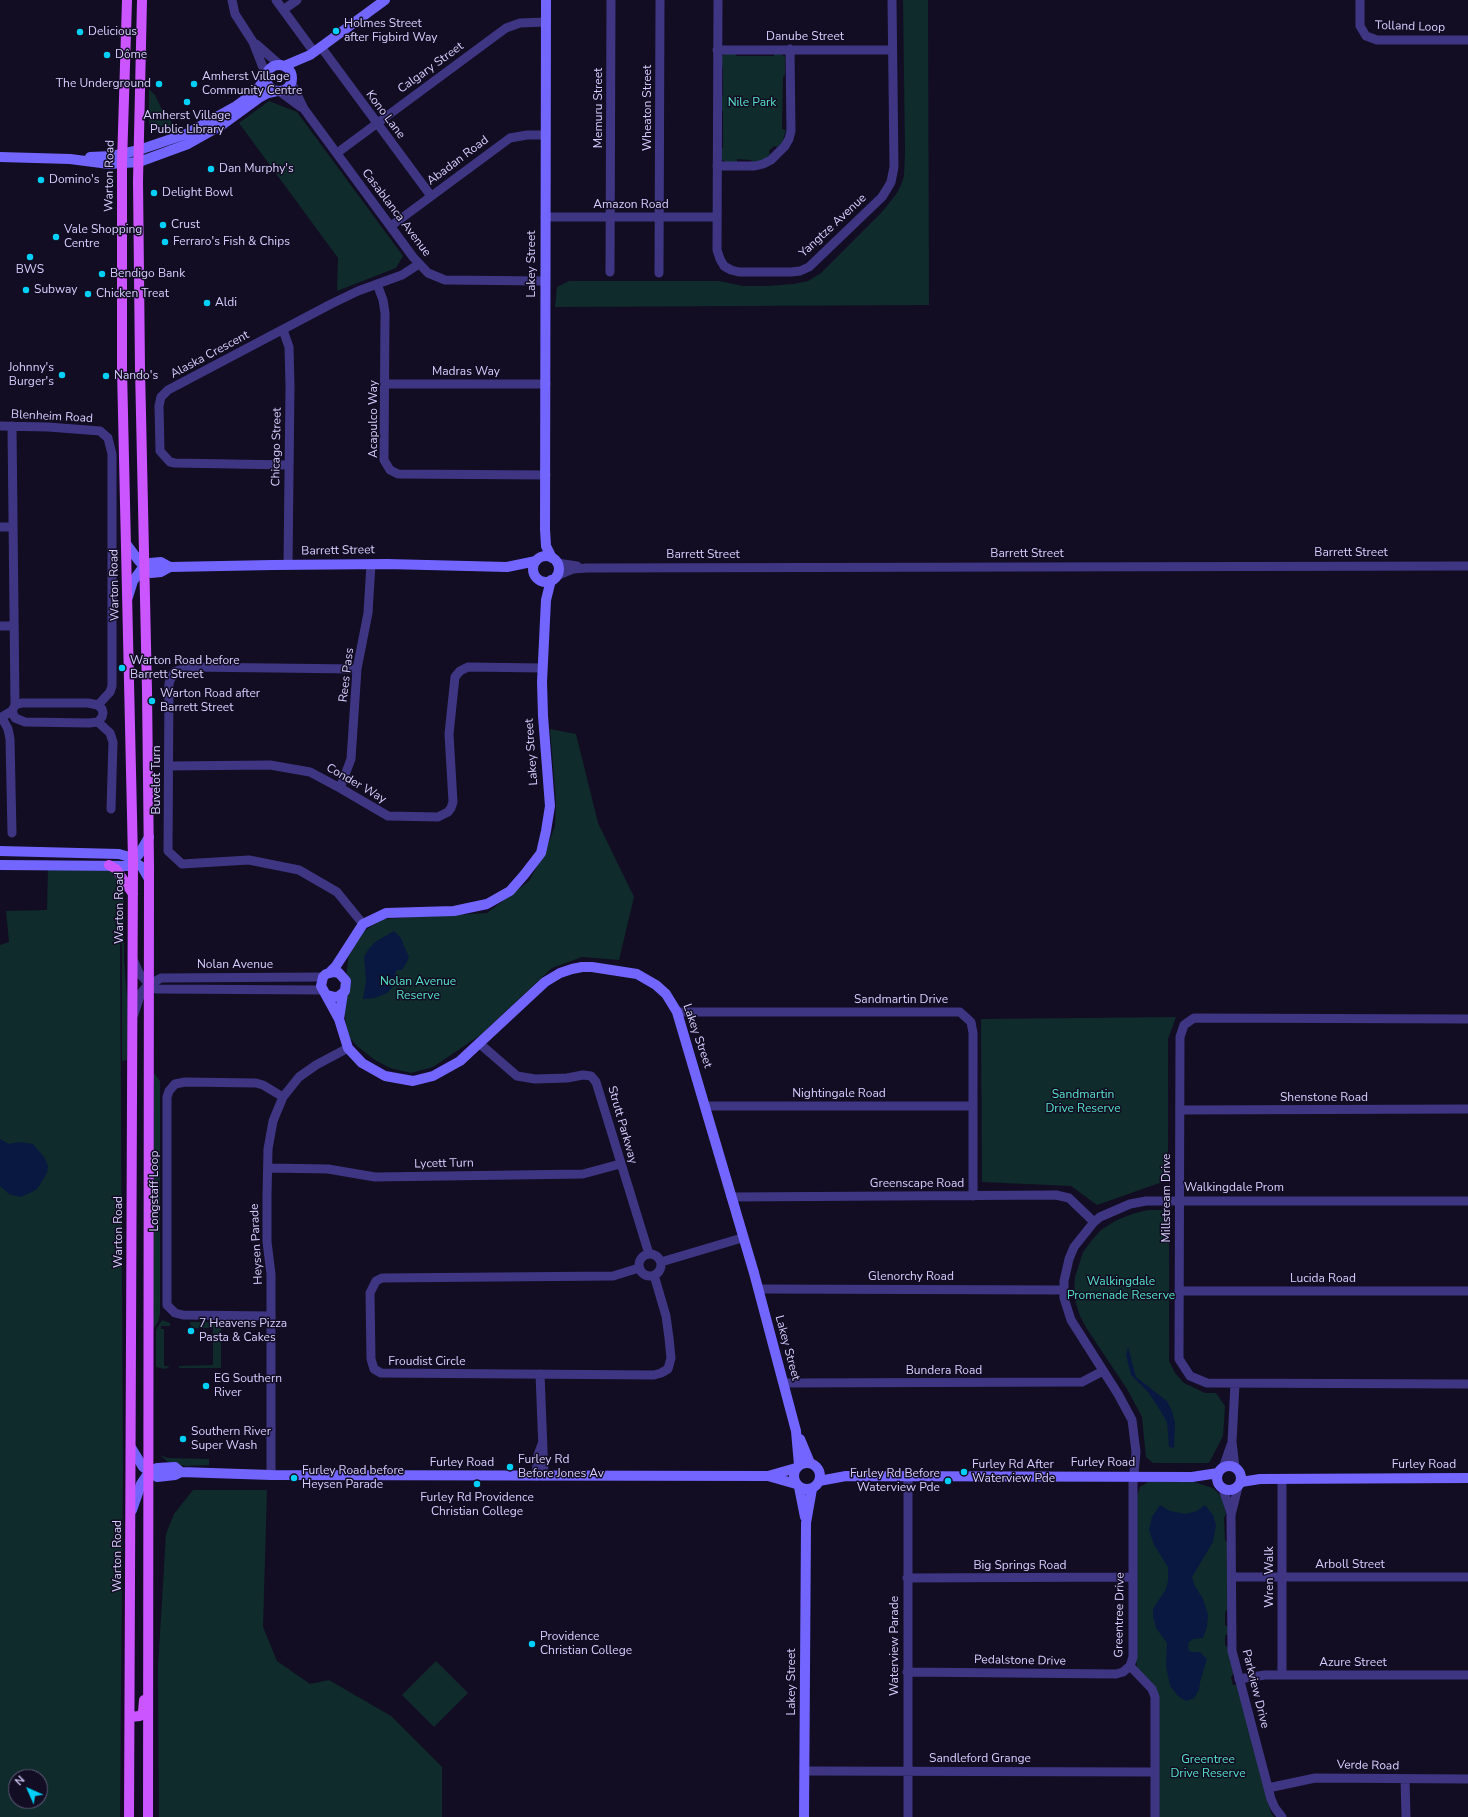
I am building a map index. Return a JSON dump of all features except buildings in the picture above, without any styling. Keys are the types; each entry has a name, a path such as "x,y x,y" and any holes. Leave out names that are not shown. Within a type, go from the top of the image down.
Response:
{"main road":[{"name":"Warton Road","path":"127,0 122,159 122,369 133,860 132,1510 129,1817"},
{"path":"142,0 139,150 140,364 149,837 150,984 150,1640 148,1817"},
{"path":"108,865 116,869 133,894"},
{"path":"130,1717 140,1716 144,1712 144,1687 150,1640"}],"street":[{"path":"232,0 238,20 253,42 269,86 278,91"},
{"name":"Kono Lane","path":"276,0 315,52 376,124 431,196"},
{"path":"283,10 297,0"},
{"path":"122,159 139,162 188,144 222,125 259,98 287,88 291,79 315,52 385,0"},
{"name":"Lakey Street","path":"363,924 386,913 454,911 487,904 510,891 524,875 541,853 546,830 550,806 543,716 542,668 546,600 554,578 559,570 555,560 546,546 545,529 546,0"},
{"name":"Memuru Street","path":"610,272 611,0"},
{"name":"Wheaton Street","path":"659,273 660,0"},
{"name":"Yangtze Avenue","path":"718,0 717,250 724,266 739,272 791,272 809,267 882,197 891,182 894,167 892,0"},
{"name":"Tolland Loop","path":"1360,0 1360,26 1366,36 1377,40 1468,40"},
{"name":"Calgary Street","path":"336,153 506,28 520,23 546,22"},
{"path":"253,42 288,69 291,79"},
{"path":"717,166 755,166 763,164 771,160 785,146 791,131 790,49"},
{"name":"Danube Street","path":"717,50 892,50"},
{"path":"0,157 70,159 104,164 122,159 139,150 169,141 208,123 254,93 271,67 282,65 315,52"},
{"name":"Casablanca Avenue","path":"291,79 304,109 419,264 428,273 445,280 545,281"},
{"name":"Casablanca Avenue","path":"278,91 304,109"},
{"name":"Abadan Road","path":"392,226 510,138 527,135 546,135"},
{"name":"Amazon Road","path":"545,217 717,217"},
{"name":"Alaska Crescent","path":"289,465 175,463 166,459 160,451 159,401 164,393 283,330 358,291 402,275 419,264"},
{"name":"Acapulco Way","path":"377,284 386,313 384,460 390,470 398,474 546,475"},
{"name":"Chicago Street","path":"283,330 289,347 290,386 288,565"},
{"name":"Madras Way","path":"386,384 546,384"},
{"name":"Blenheim Road","path":"0,426 100,431 108,438 112,454 112,686 110,692 98,705"},
{"path":"12,426 15,718 25,722 98,722 110,733 113,742 111,808"},
{"path":"0,527 12,527"},
{"name":"Lakey Street","path":"545,529 537,560 533,569 546,600"},
{"path":"127,545 144,566 133,581 128,597"},
{"path":"537,560 545,556 555,560"},
{"name":"Barrett Street","path":"144,566 151,572 161,572 170,567 288,565 371,564 507,567 537,560"},
{"name":"Barrett Street","path":"555,560 587,568"},
{"name":"Rees Pass","path":"340,788 351,759 357,669 368,613 371,564"},
{"name":"Barrett Street","path":"554,578 573,568 1468,566"},
{"name":"Barrett Street","path":"507,567 536,576"},
{"path":"536,576 544,581 554,578"},
{"path":"0,626 14,626"},
{"name":"Conder Way","path":"169,766 270,765 310,772 388,816 443,816 451,808 453,802 448,734 456,676 460,671 468,667 542,668"},
{"name":"Buvelot Turn","path":"357,669 188,668 174,672 169,684 168,851 182,864 249,860 299,870 337,892 363,924"},
{"path":"12,833 10,739 8,729 1,718 22,703 98,705 102,709 103,713 98,722"},
{"path":"0,865 128,866 139,854 149,837"},
{"path":"0,851 119,854 126,856 142,867 149,879"},
{"path":"343,993 335,997 324,992 321,983 343,955 363,924"},
{"name":"Lakey Street","path":"339,1019 343,993 346,987 343,955"},
{"path":"133,958 139,973 150,984 141,993 133,1019"},
{"name":"Lakey Street","path":"324,992 339,1019 348,1048 362,1063 386,1076 413,1081 432,1076 460,1061 545,982 560,973 582,967 637,974 646,978 666,994 677,1012 706,1106 730,1197 758,1288 796,1431 810,1463 819,1470 820,1473 806,1523"},
{"path":"326,975 339,973 345,978"},
{"name":"Nolan Avenue","path":"324,992 156,989 150,984 157,979 162,978 326,975"},
{"name":"Sandmartin Drive","path":"677,1012 960,1012 971,1022 973,1196"},
{"name":"Millstream Drive","path":"1468,1019 1194,1018 1184,1025 1180,1037 1179,1200 1179,1359 1183,1368 1190,1376 1207,1383 1235,1384 1468,1384"},
{"name":"Strutt Parkway","path":"480,1044 517,1076 543,1079 566,1078 583,1075 591,1076 596,1082 600,1090 620,1164 649,1254"},
{"name":"Heysen Parade","path":"270,1475 271,1274 267,1242 268,1149 273,1121 283,1098 299,1077 316,1065 348,1048"},
{"name":"Longstaff Loop","path":"271,1316 183,1315 175,1313 167,1305 167,1097 169,1091 175,1084 180,1082 201,1082 256,1083 263,1085 283,1098"},
{"name":"Nightingale Road","path":"706,1106 973,1106"},
{"name":"Shenstone Road","path":"1180,1110 1468,1109"},
{"name":"Lycett Turn","path":"268,1168 328,1169 375,1176 582,1174 620,1164"},
{"name":"Greenscape Road","path":"730,1197 1056,1195 1069,1198 1094,1222"},
{"name":"Walkingdale Prom","path":"1134,1476 1136,1452 1132,1420 1118,1394 1071,1320 1064,1298 1066,1272 1074,1247 1094,1222 1103,1215 1130,1204 1146,1201 1468,1201"},
{"path":"661,1262 742,1238"},
{"path":"649,1254 655,1255 661,1262 659,1271 654,1275 647,1275 640,1268 642,1257 649,1254"},
{"name":"Froudist Circle","path":"640,1268 614,1276 382,1278 376,1281 370,1293 371,1359 374,1368 381,1373 654,1375 661,1373 668,1369 670,1358 669,1338 666,1316 654,1275"},
{"name":"Glenorchy Road","path":"758,1288 1064,1290"},
{"name":"Lucida Road","path":"1179,1291 1468,1291"},
{"name":"Bundera Road","path":"783,1384 1082,1382 1103,1371"},
{"path":"540,1374 542,1444 538,1455 540,1476"},
{"path":"1235,1384 1232,1442 1239,1485"},
{"name":"Lakey Street","path":"796,1431 798,1467 794,1476 798,1486 806,1523 804,1817"},
{"path":"1220,1478 1232,1442"},
{"path":"132,1449 149,1472 141,1484 132,1510"},
{"path":"798,1467 810,1463"},
{"name":"Furley Road","path":"1220,1478 1231,1466 1260,1479"},
{"name":"Furley Road","path":"149,1472 157,1477 175,1475 181,1472 270,1475 768,1476 798,1467"},
{"name":"Furley Road","path":"819,1470 846,1476 1134,1476 1220,1478 1231,1491 1239,1485 1260,1479 1468,1478"},
{"name":"Furley Road","path":"768,1476 798,1486"},
{"name":"Furley Road","path":"816,1485 846,1476"},
{"name":"Waterview Parade","path":"908,1476 908,1817"},
{"name":"Greentree Drive","path":"1134,1476 1133,1657 1130,1666 1150,1686 1154,1693 1155,1817"},
{"name":"Parkview Drive","path":"1220,1478 1231,1515 1232,1652 1268,1788 1275,1808 1282,1817"},
{"name":"Wren Walk","path":"1282,1479 1282,1675"},
{"path":"798,1486 803,1489 816,1485"},
{"name":"Parkview Drive","path":"1231,1515 1239,1485"},
{"name":"Big Springs Road","path":"907,1578 1133,1577"},
{"name":"Arboll Street","path":"1232,1577 1468,1577"},
{"name":"Pedalstone Drive","path":"907,1672 1116,1674 1122,1672 1130,1666"},
{"name":"Azure Street","path":"1239,1679 1265,1675 1468,1675"},
{"name":"Sandleford Grange","path":"805,1771 1155,1772"},
{"name":"Verde Road","path":"1268,1788 1315,1778 1468,1779"},
{"path":"1405,1779 1406,1817"}],"green space":[{"path":"903,0 928,0 929,305 555,307 557,287 569,281 719,281 743,286 768,286 808,281 821,273 882,212 897,193 904,176"},
{"name":"Nile Park","path":"724,54 736,54 736,56 774,56 774,54 781,54 785,57 782,129 786,130 782,143 777,147 774,146 769,151 770,154 766,159 757,162 737,159 737,162 725,162 721,159 721,149 723,148 723,111 720,110 721,97 723,96 723,67 721,66 721,58"},
{"path":"149,89 155,95 162,110 170,118 173,129 159,133 153,131 149,126"},
{"path":"269,101 297,112 403,256 396,268 337,291 338,258 239,123"},
{"name":"Nolan Avenue Reserve","path":"550,729 576,734 598,823 634,897 619,960 582,957 552,968 479,1036 433,1067 411,1073 390,1068 375,1060 358,1047 348,1036 343,1005 349,952 361,933 383,919 487,913 529,881 545,852 555,826 556,802"},
{"path":"48,868 112,871 121,884 124,898 127,1060 122,1061 122,949 120,932 123,1470 120,1817 0,1817 0,945 9,942 6,911 47,910"},
{"name":"Sandmartin Drive Reserve","path":"1176,1017 1168,1039 1168,1180 1097,1205 1071,1186 982,1182 981,1019"},
{"path":"154,1073 160,1081 160,1314 158,1322 153,1329"},
{"name":"Walkingdale Promenade Reserve","path":"1148,1210 1163,1210 1169,1216 1169,1361 1175,1373 1184,1383 1205,1393 1216,1393 1225,1406 1223,1436 1209,1463 1153,1463 1146,1457 1142,1417 1127,1389 1087,1329 1080,1316 1074,1297 1075,1277 1083,1252 1092,1240 1101,1230 1115,1221 1132,1214"},
{"path":"162,1320 170,1323 170,1326 161,1326 161,1329 164,1329 164,1366 170,1366 165,1369 156,1367 156,1330"},
{"path":"190,1322 221,1322 221,1368 179,1368 179,1366 213,1365 213,1328 191,1328"},
{"path":"160,1455 168,1458 209,1459 209,1465 185,1466 168,1462"},
{"name":"Greentree Drive Reserve","path":"1148,1482 1194,1482 1213,1488 1222,1497 1226,1514 1224,1518 1225,1540 1228,1543 1228,1610 1225,1612 1225,1625 1228,1627 1228,1634 1225,1636 1225,1645 1228,1648 1234,1673 1231,1677 1233,1685 1237,1685 1271,1813 1274,1817 1158,1817 1158,1696 1137,1668 1136,1660 1137,1496 1140,1487"},
{"path":"193,1490 267,1490 263,1627 277,1661 310,1684 329,1680 391,1716 442,1767 442,1817 159,1817 158,1666 166,1534 174,1514"},
{"path":"436,1661 468,1693 434,1727 402,1695"}],"water":[{"path":"394,931 401,938 409,957 407,962 402,970 397,970 395,974 398,981 387,993 375,998 363,999 366,981 364,957 375,942"},
{"path":"0,1139 9,1144 19,1142 33,1144 44,1157 48,1166 47,1173 37,1189 20,1197 9,1194 0,1186"},
{"path":"1128,1347 1136,1377 1167,1401 1172,1411 1175,1423 1174,1448 1169,1447 1167,1422 1148,1392 1131,1375 1126,1355"},
{"path":"1160,1505 1170,1511 1186,1514 1197,1511 1205,1505 1213,1515 1216,1525 1213,1542 1192,1577 1195,1586 1203,1599 1208,1614 1207,1627 1203,1638 1193,1639 1189,1642 1188,1647 1189,1651 1200,1652 1207,1659 1199,1690 1194,1698 1186,1701 1178,1696 1170,1686 1166,1666 1167,1643 1156,1628 1153,1616 1153,1609 1166,1589 1168,1581 1168,1567 1154,1545 1149,1530 1152,1517"}],"place":[{"name":"Holmes Street after Figbird Way","path":"336,31"},
{"name":"Delicious","path":"80,32"},
{"name":"Dôme","path":"107,55"},
{"name":"The Underground","path":"159,84"},
{"name":"Amherst Village Community Centre","path":"194,84"},
{"name":"Amherst Village Public Library","path":"187,102"},
{"name":"Dan Murphy's","path":"211,169"},
{"name":"Domino's","path":"41,180"},
{"name":"Delight Bowl","path":"154,193"},
{"name":"Crust","path":"163,225"},
{"name":"Vale Shopping Centre","path":"56,237"},
{"name":"Ferraro's Fish & Chips","path":"165,242"},
{"name":"BWS","path":"30,257"},
{"name":"Bendigo Bank","path":"102,274"},
{"name":"Subway","path":"26,290"},
{"name":"Chicken Treat","path":"88,294"},
{"name":"Aldi","path":"207,303"},
{"name":"Johnny's Burger's","path":"62,375"},
{"name":"Nando's","path":"106,376"},
{"name":"Warton Road before Barrett Street","path":"122,668"},
{"name":"Warton Road after Barrett Street","path":"152,701"},
{"name":"7 Heavens Pizza Pasta & Cakes","path":"191,1331"},
{"name":"EG Southern River","path":"206,1386"},
{"name":"Southern River Super Wash","path":"183,1439"},
{"name":"Furley Rd Before Jones Av","path":"510,1467"},
{"name":"Furley Rd After Waterview Pde","path":"964,1472"},
{"name":"Furley Road before Heysen Parade","path":"294,1478"},
{"name":"Furley Rd Before Waterview Pde","path":"948,1481"},
{"name":"Furley Rd Providence Christian College","path":"477,1484"},
{"name":"Providence Christian College","path":"532,1644"}]}
